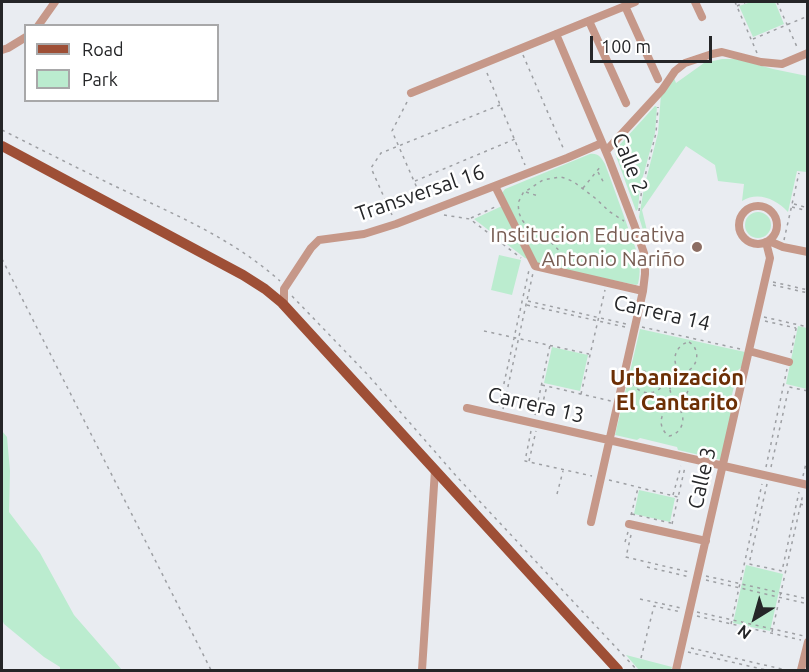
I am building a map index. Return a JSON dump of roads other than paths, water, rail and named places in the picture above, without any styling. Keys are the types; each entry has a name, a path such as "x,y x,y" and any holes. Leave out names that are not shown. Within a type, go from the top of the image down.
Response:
{"main road":[{"path":"2,146 237,271 270,292 618,670"}],"street":[{"path":"39,24 55,2"},
{"path":"411,93 636,2"},
{"path":"695,2 702,17"},
{"path":"625,6 658,79"},
{"path":"589,21 626,103"},
{"name":"Calle 2","path":"556,34 610,160 645,256 643,291 591,522"},
{"path":"2,50 24,38"},
{"path":"604,147 662,90 680,66 722,52 761,62 782,64 804,55"},
{"name":"Transversal 16","path":"284,289 311,248 319,240 364,234 396,225 567,158 604,147"},
{"path":"495,186 533,265 643,291"},
{"name":"Calle 3","path":"676,670 765,282 770,258 767,241 807,252"},
{"path":"270,292 284,289 284,305"},
{"path":"749,351 789,362"},
{"name":"Carrera 13","path":"466,408 804,484"},
{"path":"422,670 435,470"},
{"path":"632,525 706,542"},
{"path":"801,670 807,641"}],"place":[{"name":"Institucion Educativa Antonio Nariño","path":"697,247"}],"district":[{"name":"Urbanización El Cantarito","path":"677,390"}]}
